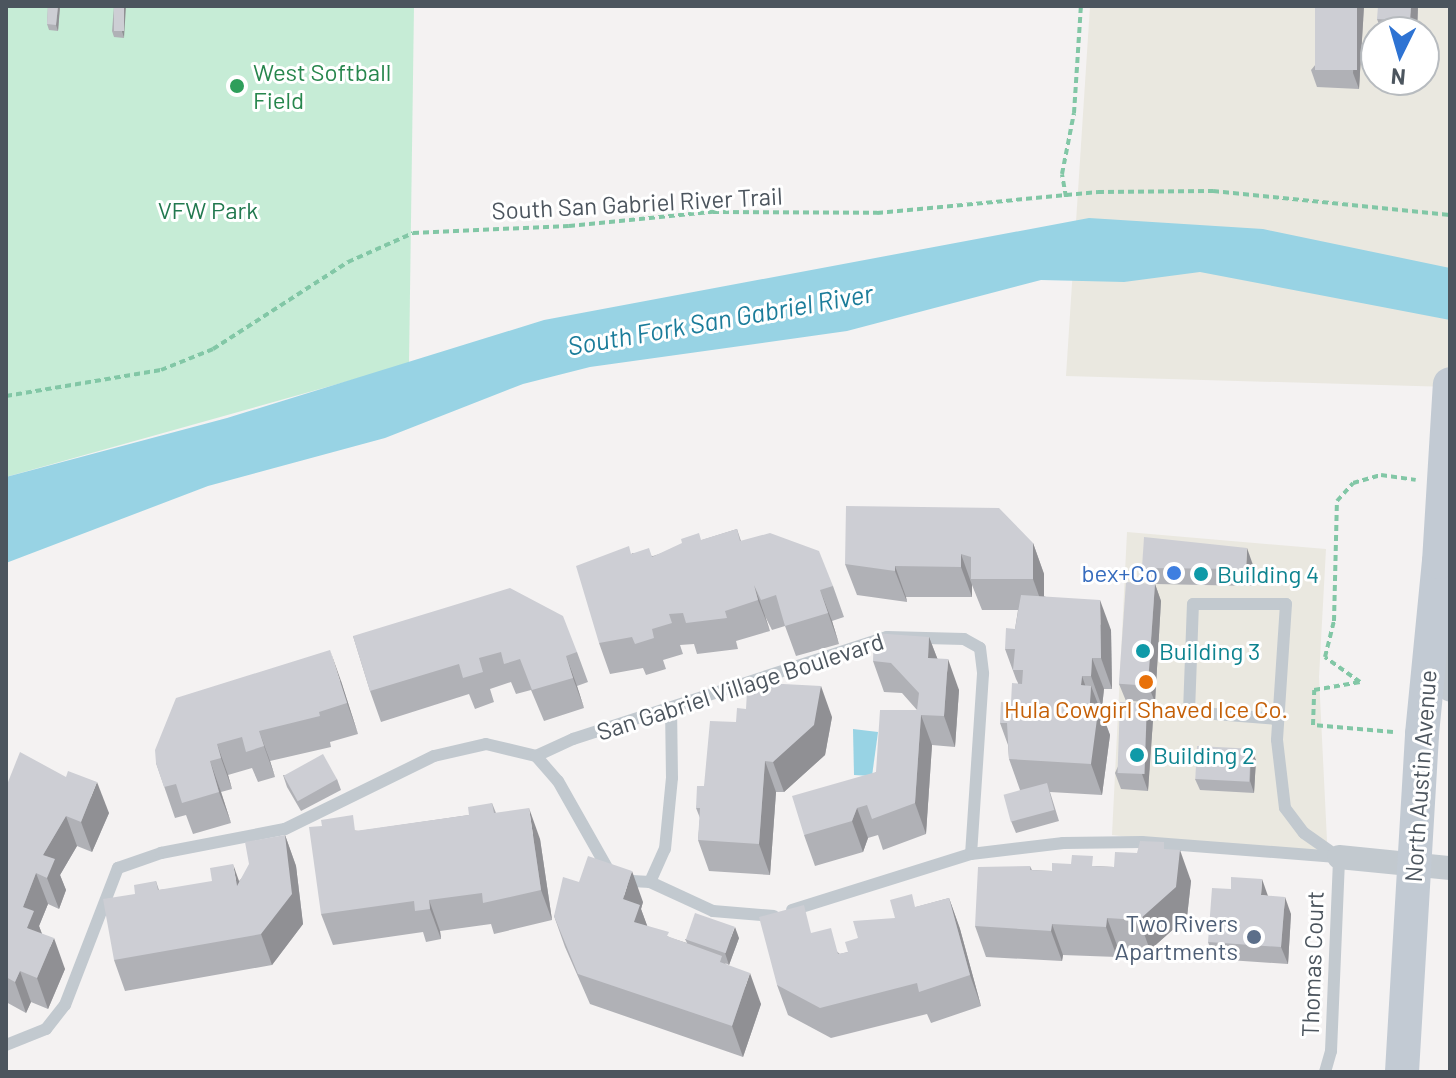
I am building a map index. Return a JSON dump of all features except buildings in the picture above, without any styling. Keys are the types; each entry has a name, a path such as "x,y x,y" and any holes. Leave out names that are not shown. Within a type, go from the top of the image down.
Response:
{"main road":[{"name":"North Austin Avenue","path":"1402,1072 1430,627 1439,562 1450,384"}],"street":[{"path":"1430,627 1450,690"},
{"path":"1339,857 1450,868"}],"lane":[{"path":"1278,719 1189,712 1193,604 1286,604 1278,719 1285,808 1304,833 1339,857"},
{"name":"San Gabriel Village Boulevard","path":"536,756 573,739 887,637 964,639 980,648 983,674 971,854"},
{"path":"650,882 665,849 672,778 671,709"},
{"path":"6,1045 46,1029 65,1005 118,868 161,853 285,829 434,756 486,744 536,756 558,781 614,880 650,882 713,911 766,918 971,854 1063,843 1142,842 1339,857"},
{"name":"Thomas Court","path":"1325,1072 1331,1051 1339,857"}],"path":[{"path":"1066,197 1062,174 1074,113 1081,6"},
{"name":"South San Gabriel River Trail","path":"6,396 161,370 213,349 348,262 413,233 569,226 713,212 877,213 1066,197 1213,191 1450,215"},
{"path":"1395,732 1313,725 1314,690 1360,682 1325,657 1334,621 1337,501 1353,483 1381,475 1422,481"}],"shaded area":[{"path":"1090,6 1450,6 1450,387 1066,376"},
{"path":"1127,532 1326,549 1319,677 1328,861 1112,835"}],"green space":[{"name":"VFW Park","path":"6,6 414,6 409,364 6,477"}],"water":[{"name":"South Fork San Gabriel River","path":"1089,218 1263,229 1450,268 1450,320 1200,272 1124,282 1041,280 847,331 590,367 523,384 385,438 208,486 6,563 6,477 227,418 544,320"},
{"path":"853,729 878,732 872,776 854,775"}],"place":[{"name":"West Softball Field","path":"237,86"},
{"name":"bex+Co","path":"1174,573"},
{"name":"Building 4","path":"1201,574"},
{"name":"Building 3","path":"1143,651"},
{"name":"Hula Cowgirl Shaved Ice Co.","path":"1146,682"},
{"name":"Building 2","path":"1137,755"},
{"name":"Two Rivers Apartments","path":"1254,937"}]}
